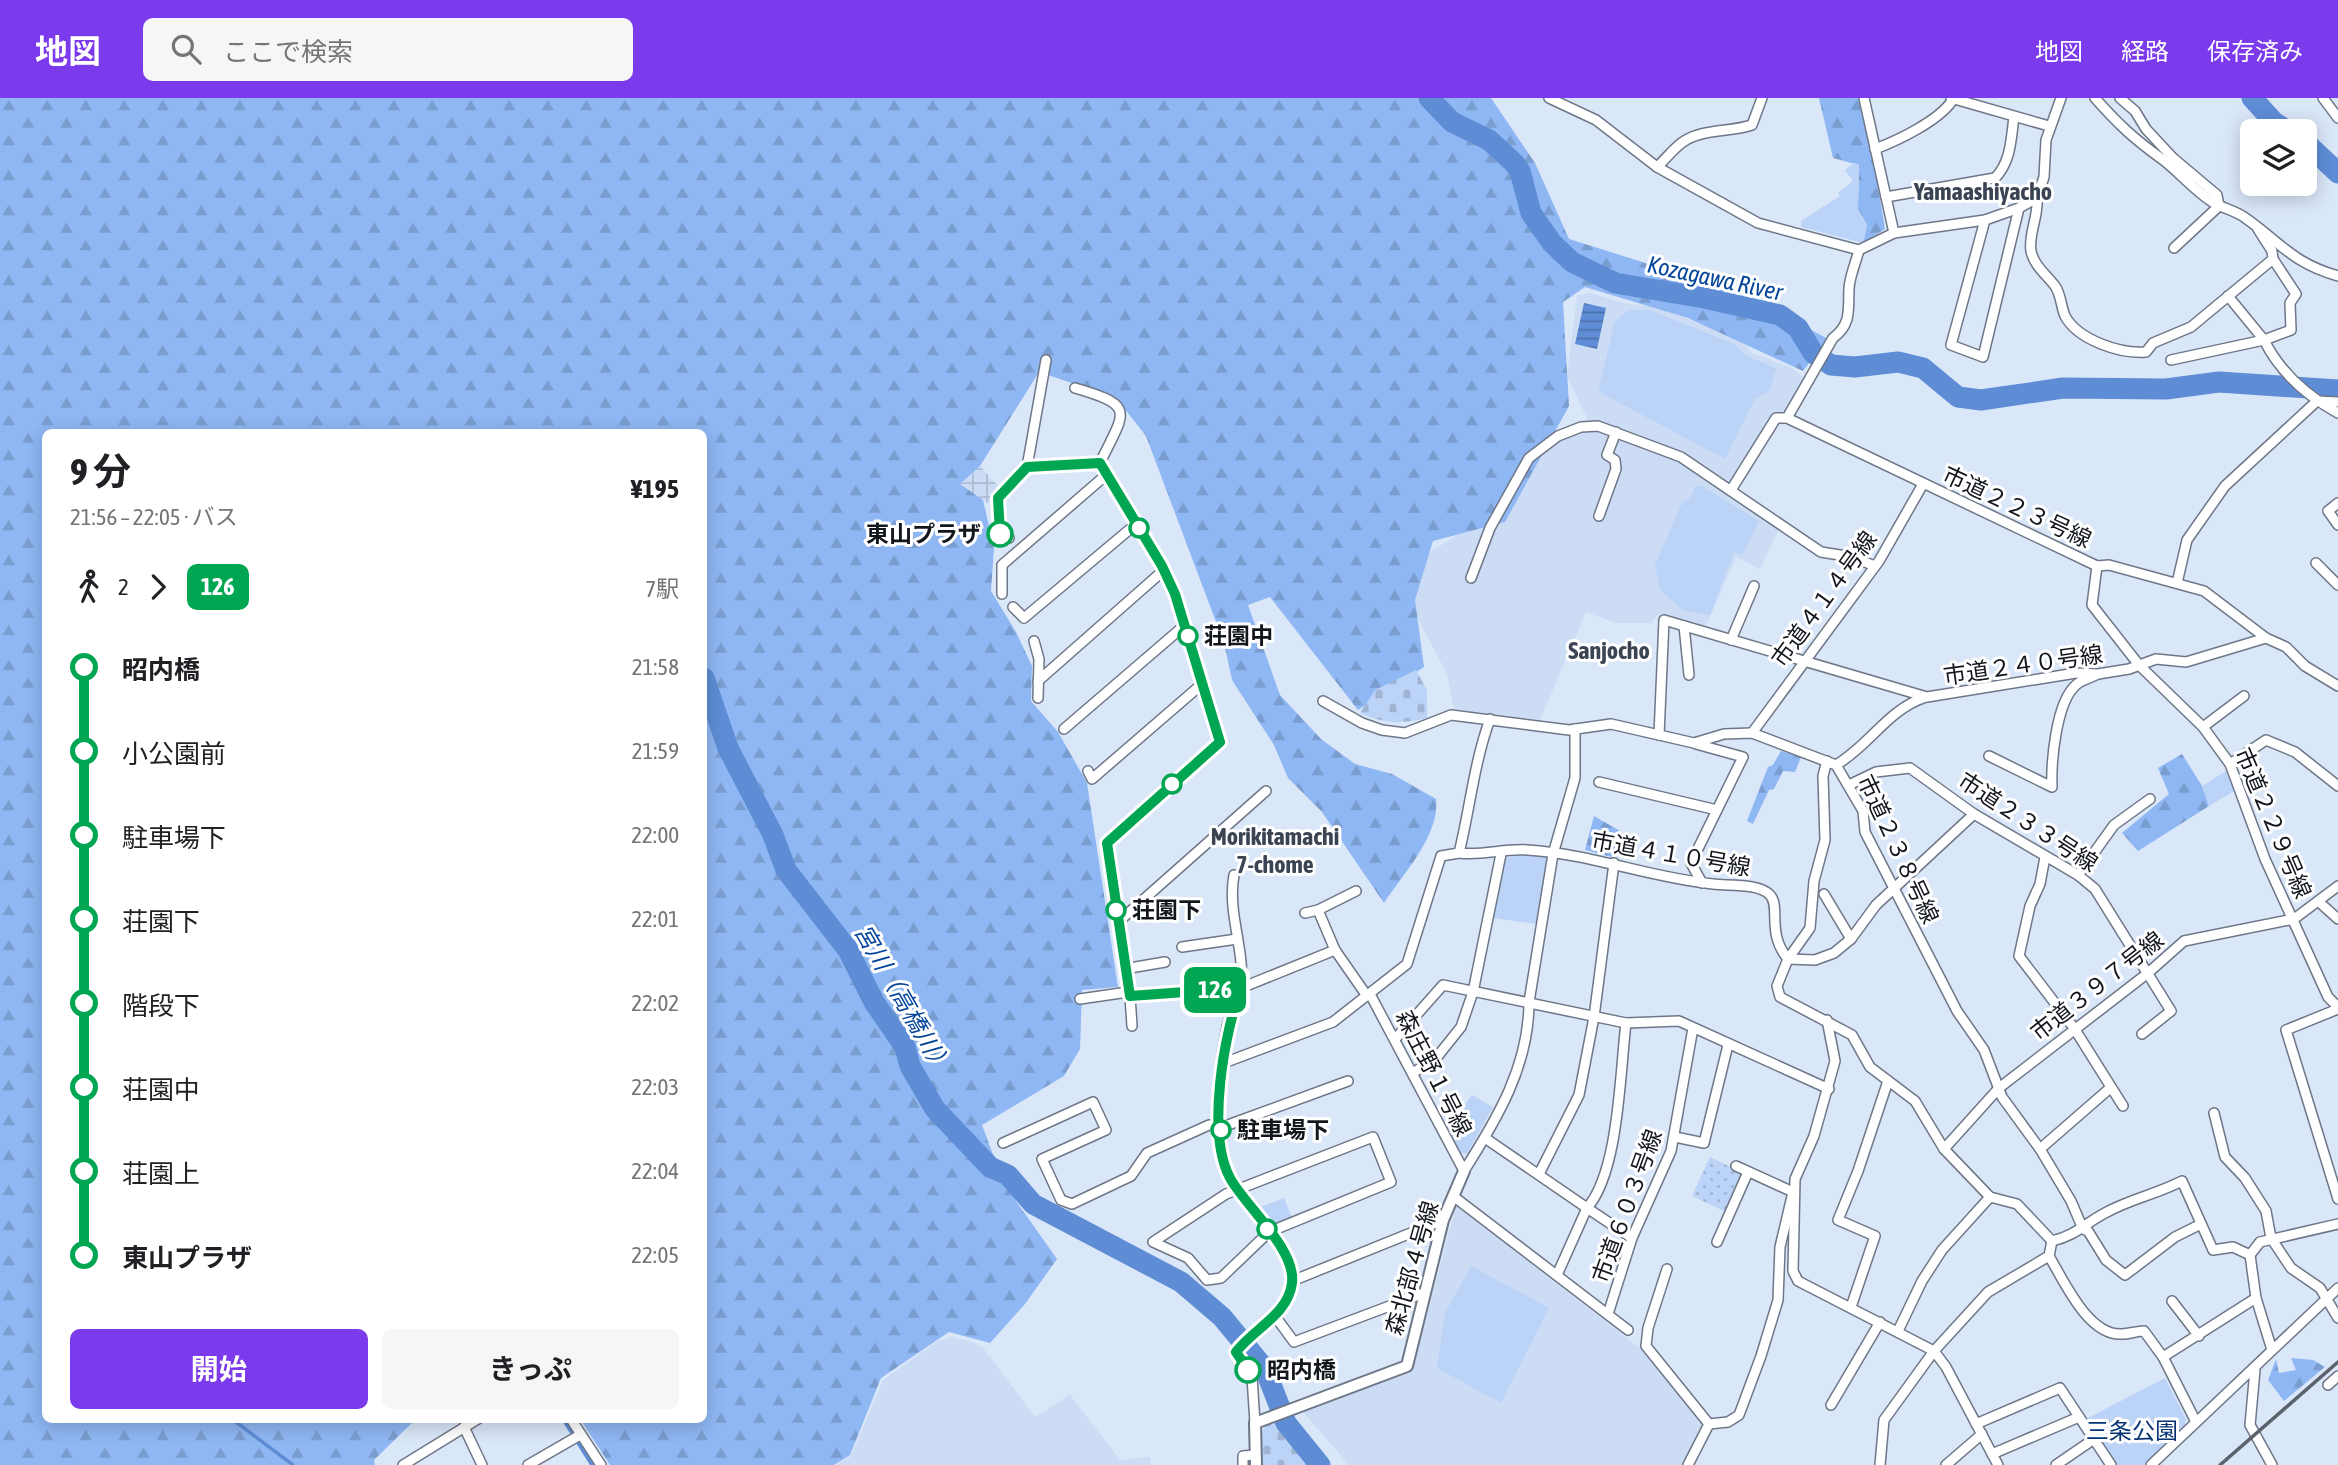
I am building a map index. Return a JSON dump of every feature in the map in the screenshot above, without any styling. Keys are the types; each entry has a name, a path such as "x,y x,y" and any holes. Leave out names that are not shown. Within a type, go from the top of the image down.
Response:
{"street":[{"path":"1549,98 1596,120 1657,167 1758,223 1859,250 1894,233 1985,220 2019,208 2037,198"},
{"path":"1657,167 1685,140 1703,134 1732,132 1752,125 1762,98"},
{"path":"1864,98 1894,233"},
{"path":"2061,98 2049,127 2045,177 2037,198 2039,211 2031,250 2043,275 2056,287 2067,320 2094,340 2131,353 2146,352 2153,343 2191,327 2273,259"},
{"path":"2095,98 2142,148 2161,159 2219,206 2243,215 2291,257 2338,276"},
{"path":"2120,98 2135,111 2146,129 2173,158 2217,195 2219,206"},
{"path":"2323,98 2338,118"},
{"path":"1875,149 1928,123 1943,113 1952,99 2049,127"},
{"path":"1886,197 1995,178 2003,170 2008,158 2014,117"},
{"path":"2174,248 2219,206"},
{"path":"1985,220 1951,345 1983,357 2019,208"},
{"path":"2258,229 2272,251 2273,259 2296,294 2290,303 2291,330 2264,340 2224,349 2197,354 2171,360 2183,358 2219,350 2230,347 2264,340"},
{"path":"1731,490 1776,418 1787,418 1828,347 1844,330 1850,311 1849,286 1859,250"},
{"path":"2228,296 2292,380 2338,413"},
{"path":"1009,538 1000,540 998,498 1027,467 1046,360"},
{"path":"1075,388 1112,399 1119,406 1121,416 1100,463"},
{"path":"2315,398 2338,402"},
{"path":"2177,583 2187,540 2225,486 2315,398"},
{"name":"市道２２３号線","path":"1787,418 2097,566 2109,565 2204,591 2266,638 2286,648 2305,666 2338,686"},
{"path":"1471,578 1490,528 1528,458 1558,436 1581,427 1598,426 1681,457 1821,552 1852,557 1875,566"},
{"path":"1599,516 1616,469 1615,460 1607,456 1616,432"},
{"path":"1027,467 1100,463"},
{"path":"1100,463 1164,570 1185,625 1220,742 1107,843 1132,1026"},
{"path":"1002,594 1002,565 1106,475"},
{"name":"市道４１４号線","path":"1752,733 1875,566 1923,484"},
{"path":"2338,503 2328,511 2338,525"},
{"path":"1013,607 1024,618 1136,524"},
{"path":"2316,563 2338,585"},
{"name":"市道２２９号線","path":"2097,566 2092,605 2139,665 2203,727 2230,764 2265,859 2328,997 2338,1008"},
{"path":"1038,681 1164,570"},
{"path":"1731,640 1754,586"},
{"name":"市道２４０号線","path":"1659,735 1664,620 1927,696 2076,673 2098,674 2156,659 2186,662 2266,638"},
{"path":"1063,728 1185,625"},
{"path":"1684,626 1689,675"},
{"path":"1034,642 1039,659 1038,698"},
{"path":"1989,756 2052,787 2056,733 2068,696 2076,685 2098,674"},
{"path":"1088,771 1092,779 1202,684"},
{"path":"1927,696 1892,715 1852,756 1832,763 1823,776 1825,840 1814,881 1810,928 1788,959 1777,986 1780,997 1852,1035 1870,1066 1914,1101 1944,1149 1990,1197 2017,1203 2052,1241"},
{"path":"2203,727 2244,696"},
{"name":"市道２３８号線","path":"1324,701 1335,709 1382,730 1405,733 1451,715 1575,729 1611,724 1694,743 1724,734 1752,733 1832,763 1849,785 1863,811 1865,832 1957,1011 1984,1050 2002,1097 2040,1149 2071,1200 2083,1229 2088,1231 2106,1260 2126,1275 2175,1237 2201,1224"},
{"path":"1221,1064 1333,1022 1407,964 1441,856 1459,853 1472,803 1476,759 1490,719"},
{"path":"1453,1196 1518,1073 1529,1026 1529,1002 1553,854 1575,778 1575,729"},
{"path":"2230,764 2266,740 2295,752 2338,786"},
{"path":"1694,743 1743,757 1691,863 1702,883"},
{"name":"市道２３３号線","path":"1849,785 1875,772 1910,768 1974,814 2078,875 2095,889 2171,1011 2142,1034"},
{"path":"1599,782 1717,810"},
{"path":"1117,923 1266,791"},
{"path":"2078,875 2114,825 2150,799"},
{"path":"1788,959 1815,960 1833,953 1851,939 1876,905 1974,814"},
{"name":"市道４１０号線","path":"1459,853 1501,853 1526,849 1614,863 1702,883 1764,890 1773,897 1776,907 1773,923 1777,946 1788,959"},
{"path":"1413,1073 1437,1057 1461,1027 1473,992 1501,853"},
{"path":"2045,856 2019,956 2074,1028 2109,1088 2123,1106"},
{"path":"1539,1174 1579,1095 1594,1017 1614,863"},
{"path":"1234,875 1230,895 1241,988 1228,1024 1221,1064 1220,1125 1229,1176 1287,1258 1292,1281 1287,1300 1275,1316 1251,1334 1236,1352 1252,1377 1259,1421 1256,1460 1243,1456 1243,1465"},
{"name":"市道３９７号線","path":"1944,1149 1999,1088 2148,973 2184,941 2294,919 2338,886"},
{"path":"1305,913 1318,910 1356,891"},
{"path":"1824,894 1851,939"},
{"path":"2319,902 2338,919"},
{"name":"森庄野１号線","path":"1318,910 1335,950 1369,995 1396,1038 1464,1171"},
{"path":"1182,947 1237,939"},
{"path":"1080,999 1241,988 1335,950"},
{"path":"1124,969 1166,962"},
{"path":"1396,1038 1443,985 1626,1023 1679,1021 1829,1089"},
{"path":"2338,1008 2286,1030 2338,1199"},
{"path":"1709,1424 1728,1422 1739,1415 1762,1356 1778,1300 1780,1247 1793,1192 1829,1089 1835,1060 1826,1020"},
{"path":"1557,1275 1587,1208 1595,1199 1610,1160 1626,1023"},
{"name":"市道６０３号線","path":"1608,1314 1632,1238 1675,1137 1693,1028"},
{"path":"1675,1137 1704,1143 1728,1045"},
{"path":"1851,1307 1875,1236 1838,1220 1858,1171 1888,1080"},
{"path":"1003,1143 1093,1102 1106,1130 1042,1159 1061,1199 1072,1204 1131,1175 1147,1153 1209,1125 1220,1125 1348,1081"},
{"path":"2040,1149 2109,1088"},
{"path":"2214,1113 2225,1157 2245,1178 2266,1211 2272,1238 2291,1268 2320,1288 2338,1318"},
{"path":"1373,1137 1391,1182 1269,1232 1221,1278 1207,1280 1188,1258 1153,1242 1226,1194 1238,1190 1373,1137"},
{"path":"1485,1138 1632,1238"},
{"path":"1736,1166 1793,1192"},
{"path":"1717,1242 1748,1172"},
{"path":"2052,1241 2072,1236 2104,1213 2160,1193 2182,1181 2213,1250 2233,1247 2250,1255"},
{"path":"1793,1192 1793,1271 1798,1281 1934,1351 1946,1367 1998,1465"},
{"name":"森北部４号線","path":"1259,1421 1406,1366 1443,1220 1453,1196 1628,1330"},
{"path":"1898,1331 1922,1281 1942,1250 1990,1197"},
{"path":"1292,1281 1443,1220"},
{"path":"2272,1350 2256,1298 2250,1255 2260,1242 2272,1238 2280,1240 2338,1224"},
{"path":"2052,1241 2049,1256 2078,1307 2103,1330 2121,1335 2144,1331 2163,1357 2196,1422"},
{"path":"1880,1465 1884,1420 1934,1351 1988,1292 2049,1256"},
{"path":"1667,1269 1648,1328 1646,1346 1709,1424"},
{"path":"2151,1465 2255,1370 2272,1350 2338,1288"},
{"path":"1275,1316 1294,1342 1424,1293"},
{"path":"2163,1357 2256,1298"},
{"path":"2172,1301 2199,1335"},
{"path":"1831,1405 1880,1322"},
{"path":"2255,1370 2250,1425 2272,1465"},
{"path":"2328,1385 2338,1376"},
{"path":"1976,1424 2060,1388 2111,1465"},
{"path":"1992,1454 2079,1417"},
{"path":"402,1465 471,1423"},
{"path":"574,1423 601,1465"},
{"path":"1688,1465 1709,1424"},
{"path":"464,1427 482,1465"},
{"path":"1946,1465 1982,1434"},
{"path":"528,1465 580,1435"},
{"path":"2056,1465 2094,1439"}],"shaded area":[{"path":"1590,293 1628,304 1655,306 1740,339 1752,353 1792,368 1804,378 1785,411 1773,413 1724,492 1778,531 1760,569 1736,557 1705,628 1659,614 1651,623 1616,623 1586,612 1540,720 1454,709 1447,674 1408,600 1424,556 1470,527 1555,431 1588,420 1567,376 1577,296"},
{"path":"1584,303 1606,308 1597,349 1575,344"},
{"path":"980,466 1000,488 990,497 989,504 959,484"},
{"path":"1456,1206 1641,1349 1703,1424 1683,1465 1349,1465 1303,1412 1409,1373 1415,1361"},
{"path":"952,1337 973,1342 984,1349 1035,1417 1070,1395 1120,1460 1150,1457 1151,1465 836,1465 851,1456 883,1380 938,1341"}],"green space":[{"path":"0,98 1491,98 1535,163 1569,239 1734,295 1828,339 1803,371 1688,318 1585,287 1563,302 1569,406 1505,522 1433,541 1415,600 1424,667 1358,710 1270,597 1248,605 1280,695 1321,739 1355,764 1392,774 1436,799 1436,813 1427,840 1384,903 1322,812 1288,778 1274,745 1232,680 1224,643 1146,436 1116,398 1039,372 980,466 960,484 983,500 994,548 991,591 1016,632 1032,666 1031,701 1058,732 1087,783 1118,987 1082,990 1080,1049 1064,1076 982,1125 1004,1184 1057,1259 1025,1304 990,1343 949,1332 881,1378 850,1455 834,1465 610,1465 583,1423 707,1423 707,429 42,429 42,1423 412,1423 374,1460 375,1465 0,1465"},
{"path":"1819,98 1858,98 1875,168 1885,229 1863,243 1867,225 1858,209 1859,165 1833,158"},
{"path":"1854,163 1859,164 1858,209 1867,225 1863,243 1801,227 1801,221 1840,196 1838,193 1853,181 1845,170"},
{"path":"1629,310 1650,310 1734,344 1747,356 1776,368 1770,390 1755,399 1725,459 1603,394 1599,388 1615,321"},
{"path":"1702,486 1759,521 1742,555 1734,552 1710,615 1683,610 1660,590 1655,565 1683,501 1690,499 1695,487"},
{"path":"1416,670 1427,690 1427,718 1393,722 1360,713 1375,690"},
{"path":"1781,751 1801,757 1795,772 1783,771 1774,789 1769,790 1753,824 1747,821 1768,767 1773,765"},
{"path":"2182,754 2202,786 2209,806 2138,851 2122,833 2169,794 2158,768"},
{"path":"2226,771 2234,791 2209,806 2202,786"},
{"path":"1594,816 1620,831 1612,857 1585,850"},
{"path":"1528,853 1550,857 1537,924 1493,918 1505,858"},
{"path":"1472,1095 1493,1107 1467,1154 1459,1152 1447,1129"},
{"path":"1710,1157 1745,1174 1726,1212 1692,1196"},
{"path":"1284,1198 1292,1218 1281,1223 1267,1222 1258,1208"},
{"path":"1471,1266 1549,1308 1501,1403 1437,1368 1445,1313"},
{"path":"2291,1358 2313,1360 2325,1367 2284,1401 2268,1380 2276,1359 2279,1373 2296,1370"},
{"name":"三条公園","path":"2165,1378 2186,1419 2185,1425 2144,1465 2114,1465 2084,1420"},
{"path":"1277,1422 1311,1465 1261,1465 1261,1434 1265,1426"}],"waterway":[{"name":"Kozagawa River","path":"1429,98 1452,122 1489,140 1514,163 1520,171 1531,213 1552,243 1572,262 1615,283 1704,298 1780,315 1798,328 1813,353 1831,365 1855,367 1898,362 1923,368 1958,397 1981,400 2063,388 2166,389 2219,382 2338,390"},
{"path":"2252,98 2271,119"},
{"path":"2317,153 2338,173"},
{"name":"宮川（高橋川）","path":"707,687 728,748 773,835 786,870 848,950 874,1002 905,1047 910,1066 935,1109 990,1167 1008,1175 1033,1204 1181,1282 1222,1317 1265,1369 1286,1423 1320,1465"},
{"path":"237,1423 293,1465"},
{"path":"566,1423 592,1465"}],"railway":[{"path":"2220,1465 2338,1362"}],"bus line":[{"name":"126","path":"1000,534 998,498 1027,467 1100,463 1162,566 1175,594 1220,742 1107,843 1130,996 1241,988 1228,1024 1221,1064 1220,1125 1223,1155 1229,1176 1287,1258 1292,1281 1287,1300 1275,1316 1251,1334 1236,1352 1248,1370"}],"place":[{"name":"東山プラザ","path":"1000,534"},
{"name":"荘園中","path":"1188,636"},
{"name":"荘園下","path":"1116,910"},
{"name":"駐車場下","path":"1221,1130"},
{"name":"昭内橋","path":"1248,1370"}],"district":[{"name":"Yamaashiyacho","path":"1983,191"},
{"name":"Sanjocho","path":"1609,650"},
{"name":"Morikitamachi 7-chome","path":"1275,850"}]}
